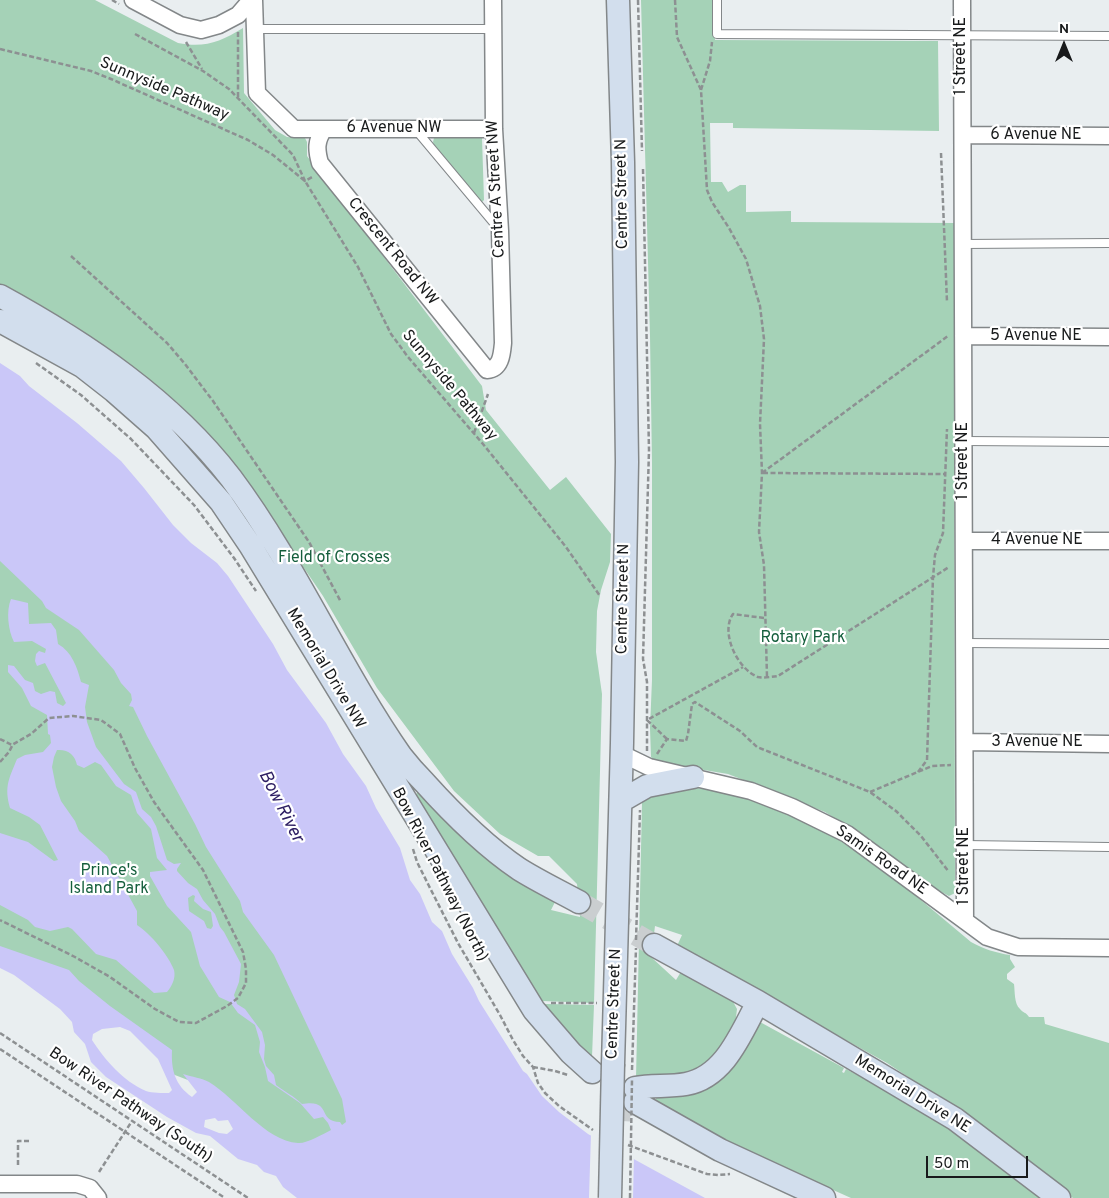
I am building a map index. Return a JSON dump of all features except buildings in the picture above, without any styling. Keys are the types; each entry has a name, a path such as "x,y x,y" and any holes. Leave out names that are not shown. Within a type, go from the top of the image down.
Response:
{"main road":[{"name":"Centre Street N","path":"610,1198 629,1082 630,802 622,754 627,462 624,162 618,0"},
{"name":"Memorial Drive NW","path":"0,296 48,322 101,357 128,377 202,444 230,478 264,526 357,687 402,758 440,801 476,834 518,868 579,902"},
{"name":"Memorial Drive NW","path":"0,321 82,366 114,391 156,428 221,502 250,545 534,1010 570,1053 582,1074"},
{"path":"630,802 647,786 693,776"},
{"path":"629,1082 688,1084 706,1076 721,1065 730,1053 758,1002 654,945"},
{"name":"Memorial Drive NE","path":"758,1002 955,1119 1059,1198"},
{"path":"629,1082 720,1150 824,1198"}],"street":[{"path":"133,0 180,25 201,30 219,25 238,15 252,0"},
{"path":"252,0 256,29"},
{"name":"Centre A Street NW","path":"487,370 495,367 501,360 503,343 500,231 494,129 493,0"},
{"name":"1 Street NE","path":"962,0 963,244 954,337 964,442 965,921"},
{"name":"6 Avenue NW","path":"256,29 257,93 294,129 494,129"},
{"name":"Crescent Road NW","path":"324,129 317,141 316,150 320,163 487,370"},
{"name":"6 Avenue NE","path":"963,136 1109,136"},
{"name":"5 Avenue NE","path":"954,337 1109,337"},
{"name":"4 Avenue NE","path":"964,541 1109,542"},
{"name":"3 Avenue NE","path":"965,742 1109,744"},
{"name":"Samis Road NE","path":"622,754 649,767 752,791 792,806 847,834 987,937 1018,947 1109,948"},
{"path":"0,1184 77,1184 90,1188 98,1198"}],"lane":[{"path":"717,0 717,34 1109,36"},
{"path":"256,29 493,29"},
{"path":"416,130 500,231"},
{"path":"963,244 1109,243"},
{"path":"964,442 1109,442"},
{"path":"964,643 1109,644"},
{"path":"965,845 1109,846"}],"path":[{"path":"675,0 677,37 701,90"},
{"path":"238,15 238,98"},
{"path":"135,34 220,82 294,155 305,181"},
{"path":"183,36 202,71"},
{"path":"712,36 710,61 701,90 706,190 746,259 760,306 764,338 760,424 762,473 759,532 764,566 767,677"},
{"name":"Sunnyside Pathway","path":"0,49 91,71 111,79 248,140 273,155 305,181 358,267 391,334 566,547 600,596"},
{"path":"941,153 947,309"},
{"path":"71,256 167,343 185,364 308,542 341,602"},
{"path":"762,473 954,337 948,327"},
{"path":"34,361 81,395 131,439 194,505 234,558 258,594"},
{"path":"474,433 488,394"},
{"path":"918,772 927,760 933,577 935,556 943,533 947,426"},
{"path":"762,473 946,474"},
{"path":"764,618 733,614 729,620 730,644 735,656 743,667 759,677 778,676 957,562 964,562"},
{"path":"743,667 646,720 667,740 686,741 692,704 695,702 740,731 757,748 870,792 896,811 921,836 955,879 965,879"},
{"path":"0,762 9,752 12,745 38,728 49,718 73,716 101,720 120,734 135,768 154,802 203,870 243,952 246,982 238,998 228,1006 196,1023 179,1022 156,1009 110,977 75,957 0,920"},
{"path":"0,739 12,745"},
{"path":"653,759 667,740"},
{"path":"870,792 932,766 965,765"},
{"path":"630,802 630,1198"},
{"name":"Bow River Pathway (North)","path":"412,843 417,862 437,903 522,1056 533,1067 582,1074"},
{"path":"546,1002 597,1004"},
{"name":"Bow River Pathway (South)","path":"0,1033 248,1198"},
{"name":"Bow River Pathway (South)","path":"0,1049 224,1198"},
{"path":"99,1172 132,1121"},
{"path":"18,1165 18,1141 30,1141"}],"green space":[{"name":"Field of Crosses","path":"0,0 95,0 178,43 196,45 212,43 243,28 244,93 275,130 287,137 305,138 307,142 307,156 482,386 486,410 550,490 566,477 611,534 610,562 601,590 597,611 596,652 602,694 594,1003 542,1001 540,1003 413,797 418,792 459,833 556,900 551,910 580,917 577,884 549,856 538,856 500,834 454,791 377,688 323,596 227,455 178,403 130,365 71,323 0,288"},
{"name":"Rotary Park","path":"641,0 714,0 715,40 938,41 939,131 733,128 733,123 710,123 711,182 722,182 728,192 740,185 746,185 746,212 791,211 791,222 954,223 955,893 949,896 932,887 864,837 825,812 728,774 656,762 651,757 652,463"},
{"path":"434,138 482,138 484,200 482,202 434,145"},
{"name":"Prince's Island Park","path":"0,555 82,627 135,693 277,953 348,1098 351,1125 301,1147 278,1141 214,1090 167,1072 150,1041 0,953"},
{"path":"673,788 727,791 771,806 819,828 851,846 885,870 971,942 990,950 1010,955 1010,959 1015,967 1007,974 1007,979 1014,984 1018,1007 1029,1017 1044,1017 1045,1024 1109,1043 1109,1198 1073,1198 955,1108 887,1063 677,946 682,935 655,926 651,957 676,980 682,970 731,998 737,1009 735,1025 717,1055 693,1073 636,1078 642,803 643,799"},
{"path":"544,1005 594,1005 592,1057 561,1026"},
{"path":"760,1022 844,1068 842,1072 844,1073 846,1069 936,1117 1043,1198 851,1198 726,1142 655,1103 657,1095 684,1094"}],"water":[{"name":"Bow River","path":"0,363 20,376 29,386 77,423 121,461 173,525 191,543 217,563 228,576 273,644 287,670 326,723 343,754 366,786 376,808 400,848 410,880 420,894 432,922 442,931 452,954 479,1001 523,1071 542,1096 559,1112 588,1134 705,1198 297,1198 283,1187 276,1176 264,1172 257,1165 238,1159 210,1136 196,1133 167,1117 106,1077 91,1062 85,1044 74,1032 72,1022 60,1009 14,975 0,968 0,946 69,970 79,981 110,1006 172,1050 172,1064 175,1076 186,1092 192,1097 197,1092 183,1074 209,1082 220,1089 263,1127 286,1141 301,1143 331,1130 323,1117 314,1119 300,1103 268,1081 259,1052 260,1042 255,1025 238,1013 230,1002 219,997 200,966 191,932 167,906 150,876 150,872 167,870 157,858 151,829 137,813 131,795 116,786 101,765 95,762 84,768 77,765 75,758 70,753 57,750 52,767 56,787 61,801 75,821 79,831 107,856 137,911 137,925 153,939 172,964 174,976 169,990 167,992 154,993 116,960 96,954 72,929 68,927 50,931 35,927 28,920 0,905 0,833 28,842 54,861 58,860 40,825 29,817 10,808 7,788 17,759 25,755 43,752 51,743 50,735 48,734 47,715 31,706 22,688 8,672 8,665 14,666 25,680 33,683 35,691 41,694 50,691 55,692 57,703 63,706 66,703 45,663 37,666 35,661 36,654 39,651 45,653 46,649 32,641 14,642 8,620 11,599 28,603 29,624 51,623 56,630 58,644 67,651 76,665 81,682 89,685 85,707 87,722 96,747 124,784 136,792 142,809 151,817 156,826 167,860 174,864 181,863 177,871 188,883 197,889 203,900 215,914 220,927 241,964 239,982 234,995 237,1004 245,1009 262,1032 265,1045 264,1059 266,1066 274,1075 276,1085 302,1104 312,1103 318,1105 328,1118 333,1121 340,1122 342,1125 346,1122 342,1099 274,955 243,912 240,901 206,847 133,707 129,706 132,700 131,694 121,683 114,670 79,630 46,608 42,601 0,561","holes":["193,895 195,896 194,901 203,909 211,912 213,926 211,929 207,928 204,921 189,911 188,898","120,1027 130,1031 158,1059 172,1090 169,1093 146,1091 122,1076 92,1040 93,1034 102,1029","215,1118 218,1121 228,1120 233,1129 227,1134 219,1133 204,1127 205,1120"]}],"pier":[{"path":"591,1133 634,1156 633,1198 589,1198"}],"tunnel":[{"path":"579,902 654,945"},
{"path":"622,1121 624,1095"}]}
